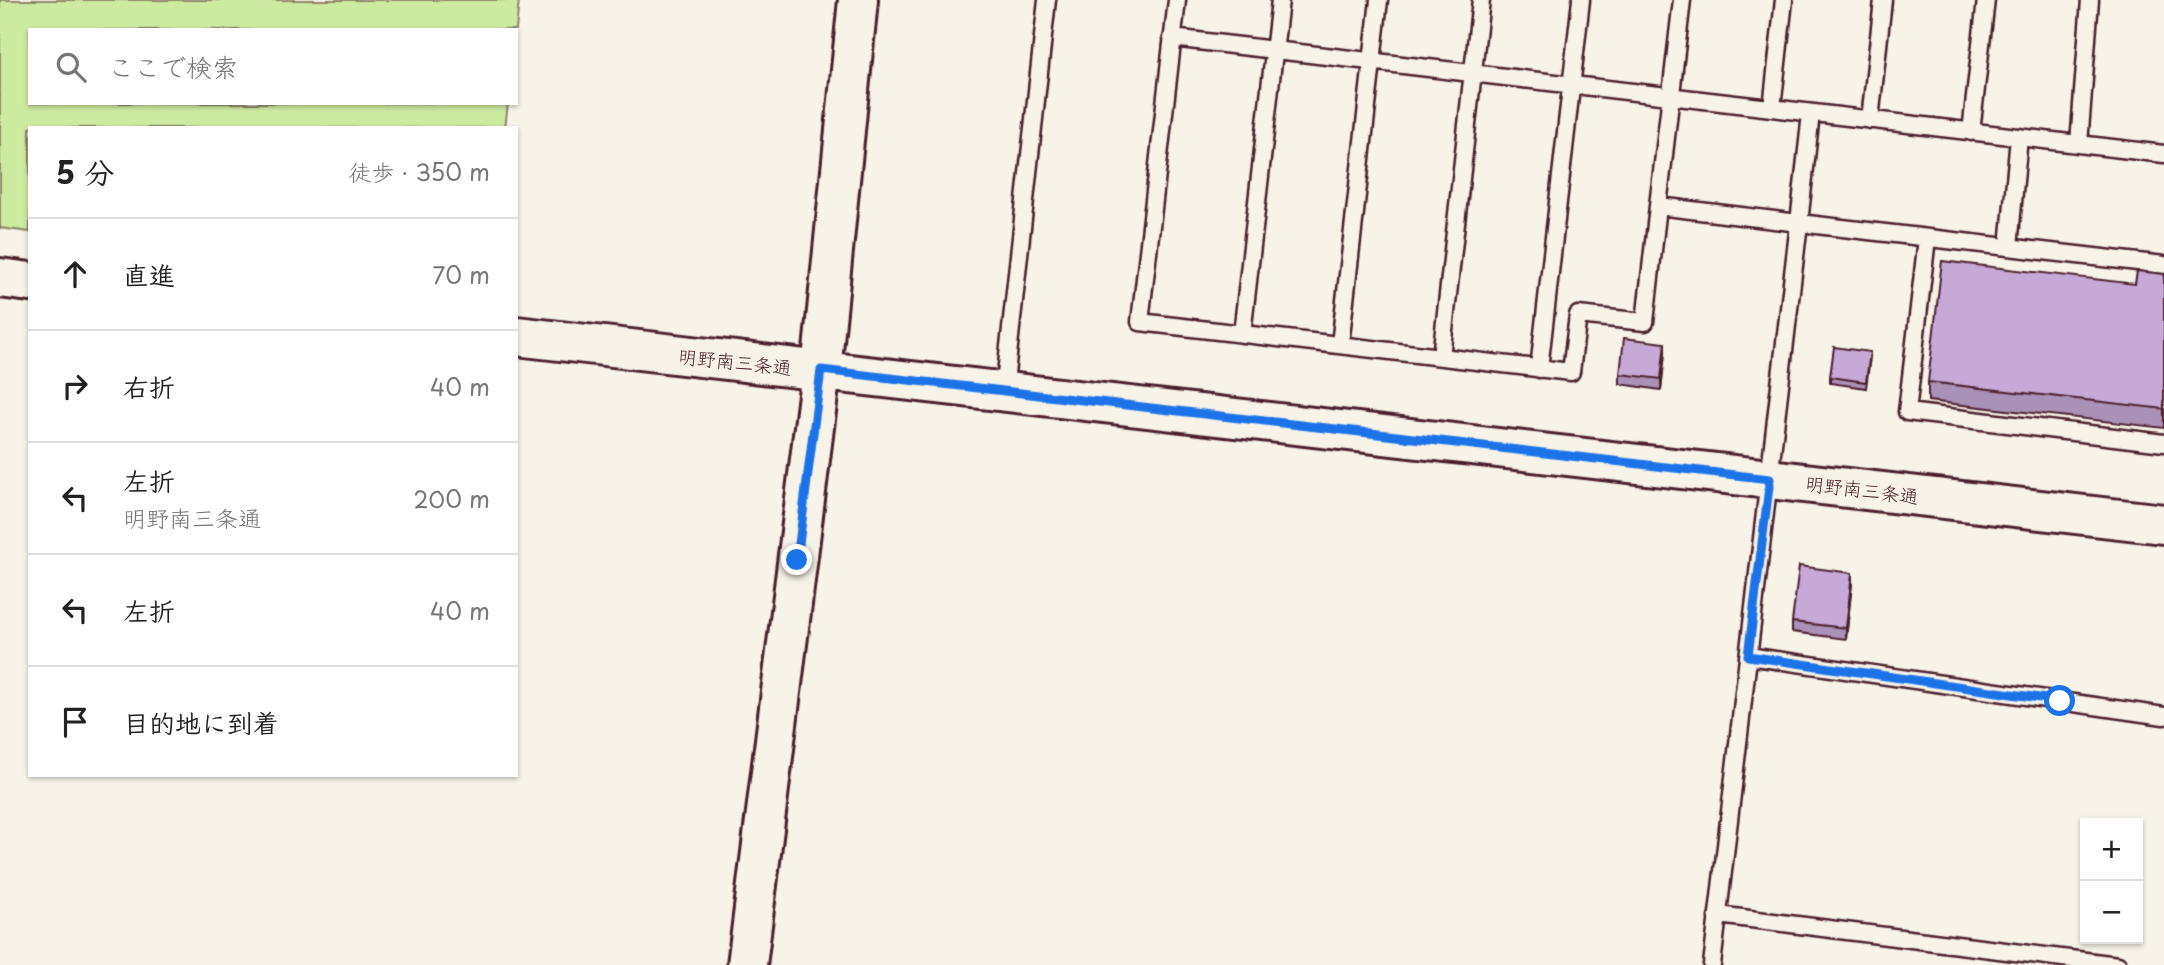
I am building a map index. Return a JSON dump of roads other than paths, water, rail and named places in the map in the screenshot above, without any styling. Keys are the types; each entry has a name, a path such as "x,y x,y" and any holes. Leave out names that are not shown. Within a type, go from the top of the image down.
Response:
{"street":[{"path":"747,965 821,370 858,0"},
{"path":"0,278 28,282"},
{"name":"明野南三条通","path":"518,336 2164,524"}],"lane":[{"path":"1004,391 1047,0"},
{"path":"1177,0 1140,322 1572,372 1578,315 1645,323 1682,0"},
{"path":"1242,334 1280,0"},
{"path":"1340,345 1379,0"},
{"path":"1441,357 1481,0"},
{"path":"1539,369 1581,0"},
{"path":"1772,108 1784,0"},
{"path":"1870,120 1883,0"},
{"path":"1971,132 1986,0"},
{"path":"2079,144 2090,0"},
{"path":"1172,38 2164,154"},
{"path":"1712,965 1811,113"},
{"path":"2009,247 2020,137"},
{"path":"1658,206 2164,265"},
{"path":"1927,238 1907,412 2164,443"},
{"path":"1748,656 2164,716"},
{"path":"1718,915 2118,965"}]}
